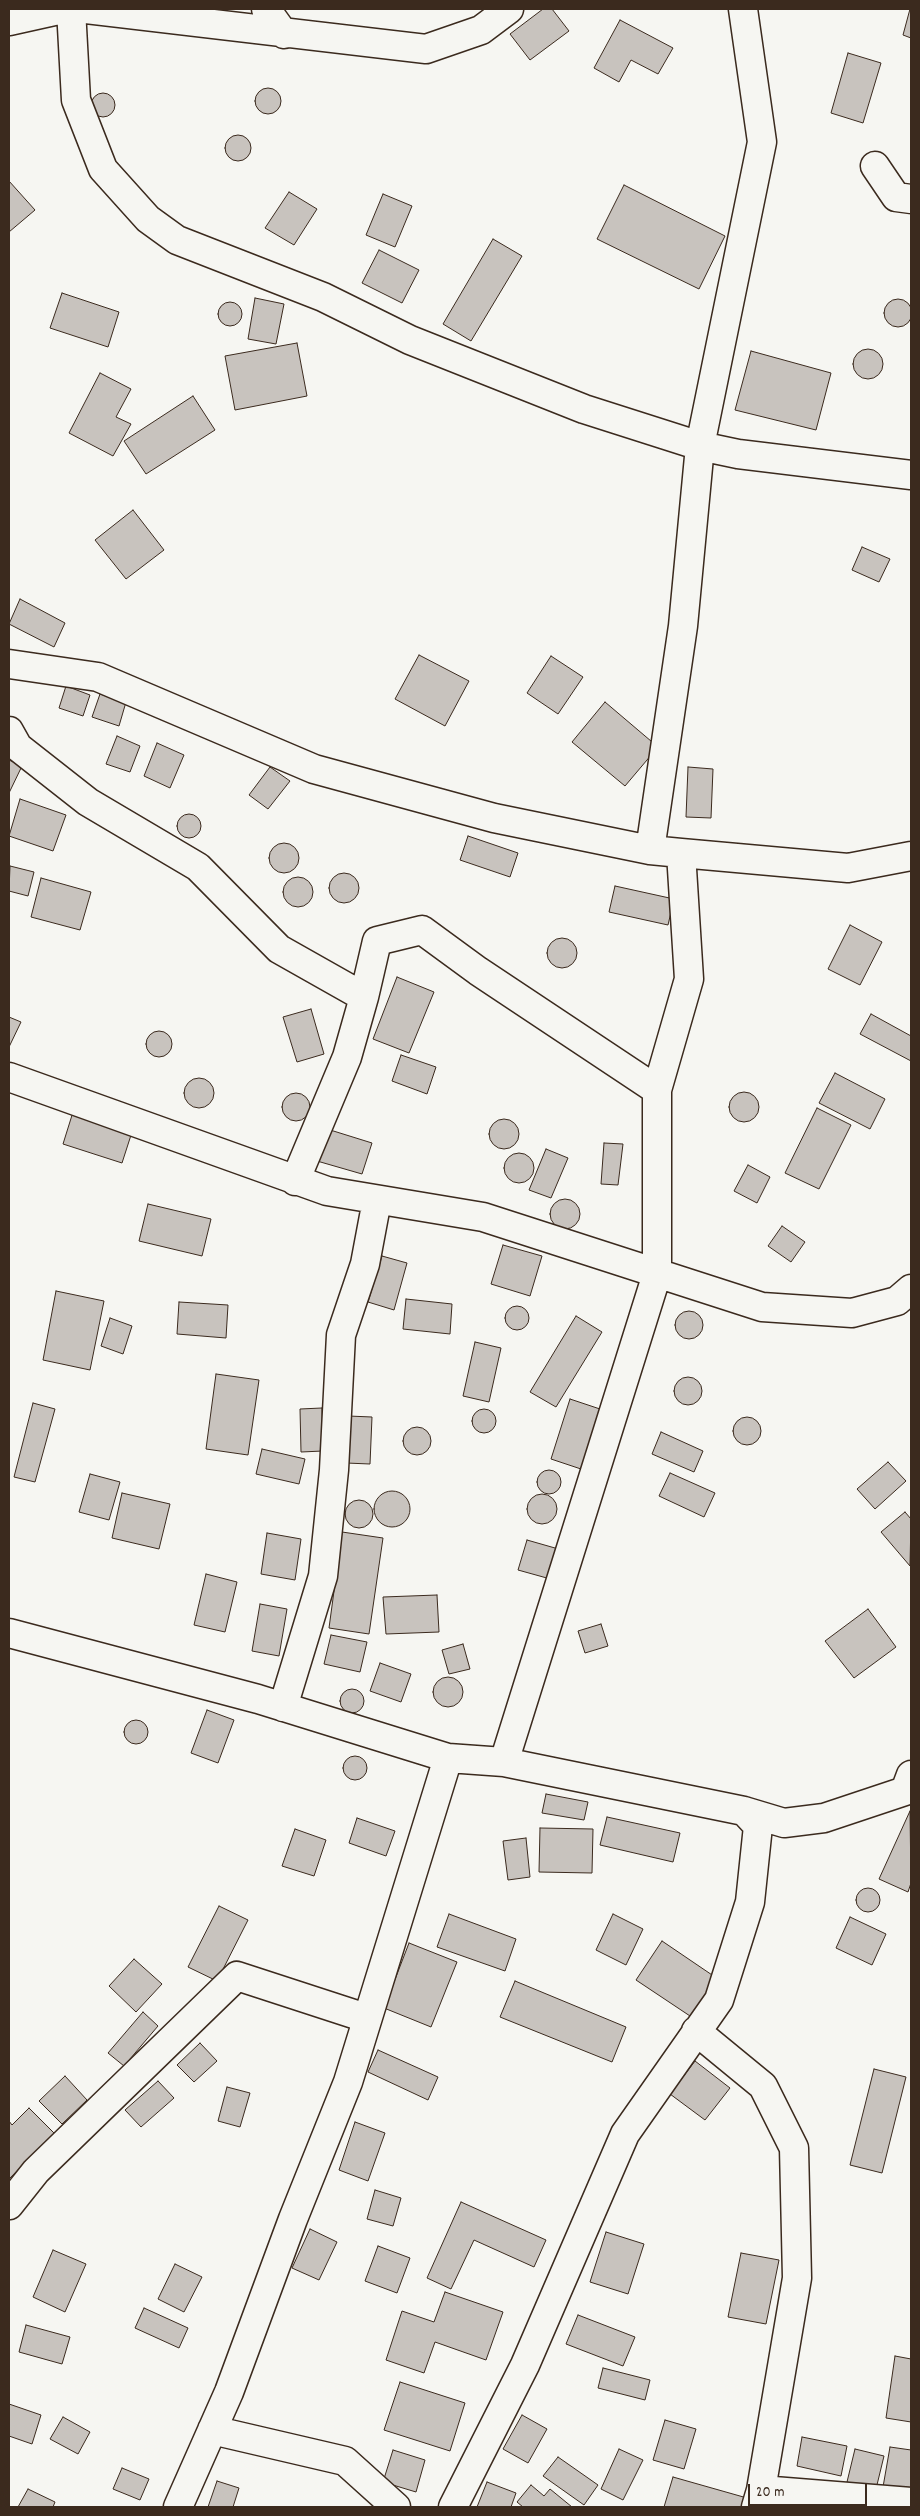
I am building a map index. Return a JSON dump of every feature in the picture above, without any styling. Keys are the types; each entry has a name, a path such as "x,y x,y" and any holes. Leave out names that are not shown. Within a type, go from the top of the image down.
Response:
{"street":[{"path":"9,21 63,9"},
{"path":"71,9 76,100 103,169 148,219 177,240 323,297 410,340 575,405 700,446 738,454 911,476"},
{"path":"86,9 284,34 426,49 481,30 509,9"},
{"path":"266,9 284,34"},
{"path":"650,850 683,626 700,446 762,142 743,9"},
{"path":"875,166 896,197 911,199"},
{"path":"9,664 98,678 314,769 494,818 650,850 681,853 848,868 911,856"},
{"path":"9,731 18,747 88,802 198,866 279,949 364,997"},
{"path":"504,1762 657,1274 657,1090 689,979 681,853"},
{"path":"295,1181 347,1057 377,941 422,930 478,971 657,1090"},
{"path":"9,1077 327,1191 483,1217 762,1307 852,1313 897,1301 911,1289"},
{"path":"283,1707 323,1576 334,1470 341,1335 365,1264 377,1200"},
{"path":"9,1633 283,1707 448,1758 504,1762 744,1811 784,1823 824,1818 905,1791 911,1775"},
{"path":"178,2507 229,2392 293,2219 348,2082 366,2018 400,1919 448,1758"},
{"path":"453,2507 525,2365 625,2134 719,2000 750,1902 758,1826 744,1811"},
{"path":"9,2205 36,2171 237,1976 366,2018"},
{"path":"696,2031 763,2086 794,2148 796,2278 758,2499 911,2502"},
{"path":"212,2430 345,2461 396,2507"}],"building":[{"path":"543,9 552,9 569,31 530,60 510,34"},
{"path":"911,9 911,38 903,35"},
{"path":"620,20 673,48 658,74 631,60 619,82 594,68"},
{"path":"848,53 881,63 863,123 831,113"},
{"path":"268,88 277,92 281,101 277,110 268,114 259,110 255,101 259,92"},
{"path":"103,93 112,96 115,105 112,114 103,117 94,114 91,105 94,96"},
{"path":"238,135 247,139 251,148 247,157 238,161 229,157 225,148 229,139"},
{"path":"9,181 35,210 9,232"},
{"path":"624,185 725,236 699,289 597,239"},
{"path":"289,192 317,209 294,245 265,228"},
{"path":"383,194 412,206 395,247 366,235"},
{"path":"493,239 522,256 471,341 443,324"},
{"path":"379,250 419,270 402,303 362,283"},
{"path":"62,293 119,312 108,347 50,328"},
{"path":"255,298 284,304 276,344 248,339"},
{"path":"898,299 908,303 912,313 908,323 898,327 888,323 884,313 888,303"},
{"path":"230,302 239,305 242,314 239,323 230,326 221,323 218,314 221,305"},
{"path":"297,343 307,396 235,410 225,356"},
{"path":"868,349 878,354 883,364 878,374 868,379 858,374 853,364 858,354"},
{"path":"751,351 831,373 816,430 735,410"},
{"path":"100,373 131,389 116,417 131,424 113,456 69,433"},
{"path":"193,396 215,430 146,474 124,441"},
{"path":"133,510 164,550 126,579 95,540"},
{"path":"862,547 890,559 879,582 852,570"},
{"path":"20,599 65,623 54,647 9,624"},
{"path":"419,655 469,681 445,726 395,699"},
{"path":"551,656 583,677 558,714 527,693"},
{"path":"66,686 90,695 83,716 59,708"},
{"path":"100,694 126,702 119,726 92,717"},
{"path":"605,702 658,747 625,786 572,742"},
{"path":"117,736 140,746 130,772 106,764"},
{"path":"157,743 184,755 170,788 144,776"},
{"path":"9,760 22,766 9,793"},
{"path":"270,767 290,781 268,809 249,795"},
{"path":"688,767 713,769 711,818 686,817"},
{"path":"20,799 66,815 53,851 9,836"},
{"path":"189,814 198,817 201,826 198,835 189,838 180,835 177,826 180,817"},
{"path":"468,836 518,853 510,877 460,860"},
{"path":"284,843 294,848 299,858 294,868 284,873 274,868 269,858 274,848"},
{"path":"10,866 34,872 28,896 9,891"},
{"path":"344,873 354,878 359,888 354,898 344,903 334,898 329,888 334,878"},
{"path":"298,877 308,882 313,892 308,902 298,907 288,902 283,892 288,882"},
{"path":"41,878 91,892 80,930 31,917"},
{"path":"615,886 674,899 668,925 609,912"},
{"path":"850,925 882,942 860,985 828,969"},
{"path":"562,938 572,943 577,953 572,963 562,968 552,963 547,953 552,943"},
{"path":"397,977 434,992 409,1053 373,1039"},
{"path":"311,1009 324,1054 297,1062 283,1017"},
{"path":"871,1014 911,1036 911,1061 860,1034"},
{"path":"9,1017 21,1022 9,1047"},
{"path":"159,1031 168,1035 172,1044 168,1053 159,1057 150,1053 146,1044 150,1035"},
{"path":"401,1055 436,1067 427,1094 392,1081"},
{"path":"835,1073 885,1099 870,1129 819,1103"},
{"path":"199,1078 209,1083 214,1093 209,1103 199,1108 189,1103 184,1093 189,1083"},
{"path":"744,1092 754,1097 759,1107 754,1117 744,1122 734,1117 729,1107 734,1097"},
{"path":"296,1093 306,1097 310,1107 306,1117 296,1121 286,1117 282,1107 286,1097"},
{"path":"817,1108 851,1125 819,1189 785,1173"},
{"path":"73,1112 132,1132 122,1163 63,1144"},
{"path":"504,1119 514,1124 519,1134 514,1144 504,1149 494,1144 489,1134 494,1124"},
{"path":"327,1129 372,1143 362,1174 317,1161"},
{"path":"604,1143 623,1144 618,1185 601,1184"},
{"path":"546,1149 568,1158 551,1198 529,1190"},
{"path":"519,1153 529,1158 534,1168 529,1178 519,1183 509,1178 504,1168 509,1158"},
{"path":"748,1165 770,1177 757,1203 734,1191"},
{"path":"565,1199 575,1204 580,1214 575,1224 565,1229 555,1224 550,1214 555,1204"},
{"path":"148,1204 211,1219 202,1256 139,1241"},
{"path":"782,1226 805,1242 791,1262 768,1246"},
{"path":"503,1245 542,1256 530,1296 491,1284"},
{"path":"382,1256 407,1263 394,1310 368,1302"},
{"path":"56,1291 104,1301 90,1370 43,1360"},
{"path":"406,1299 452,1304 450,1334 403,1329"},
{"path":"179,1302 228,1305 226,1338 177,1334"},
{"path":"517,1306 525,1310 529,1318 525,1326 517,1330 509,1326 505,1318 509,1310"},
{"path":"689,1311 699,1315 703,1325 699,1335 689,1339 679,1335 675,1325 679,1315"},
{"path":"576,1316 602,1332 556,1407 530,1392"},
{"path":"110,1318 132,1326 123,1354 101,1346"},
{"path":"475,1342 501,1348 489,1402 463,1396"},
{"path":"216,1374 259,1380 248,1455 206,1449"},
{"path":"688,1377 698,1381 702,1391 698,1401 688,1405 678,1401 674,1391 678,1381"},
{"path":"570,1399 600,1409 581,1469 551,1459"},
{"path":"33,1403 55,1409 35,1482 14,1477"},
{"path":"322,1408 323,1451 301,1452 300,1409"},
{"path":"484,1409 492,1413 496,1421 492,1429 484,1433 476,1429 472,1421 476,1413"},
{"path":"348,1416 372,1417 370,1464 346,1463"},
{"path":"747,1417 757,1421 761,1431 757,1441 747,1445 737,1441 733,1431 737,1421"},
{"path":"417,1427 427,1431 431,1441 427,1451 417,1455 407,1451 403,1441 407,1431"},
{"path":"661,1432 703,1451 694,1472 652,1454"},
{"path":"262,1449 305,1459 299,1484 256,1474"},
{"path":"888,1462 906,1481 875,1509 857,1489"},
{"path":"549,1470 557,1474 561,1482 557,1490 549,1494 541,1490 537,1482 541,1474"},
{"path":"670,1473 715,1493 704,1517 659,1496"},
{"path":"90,1474 120,1482 109,1520 79,1512"},
{"path":"392,1491 399,1492 405,1496 409,1502 409,1516 405,1522 399,1526 392,1527 385,1526 379,1522 375,1516 374,1509 375,1502 379,1496 385,1492"},
{"path":"122,1493 170,1504 159,1549 112,1538"},
{"path":"542,1494 552,1499 557,1509 552,1519 542,1524 532,1519 527,1509 532,1499"},
{"path":"359,1500 369,1504 373,1514 369,1524 359,1528 349,1524 345,1514 349,1504"},
{"path":"905,1512 911,1519 910,1566 881,1532"},
{"path":"342,1532 383,1538 369,1634 329,1628"},
{"path":"267,1533 301,1539 295,1580 261,1574"},
{"path":"527,1540 562,1550 554,1580 518,1570"},
{"path":"206,1574 237,1582 225,1632 194,1625"},
{"path":"437,1595 439,1632 386,1634 383,1597"},
{"path":"260,1604 287,1609 279,1656 252,1651"},
{"path":"868,1609 896,1647 854,1678 825,1641"},
{"path":"601,1624 608,1646 585,1653 578,1631"},
{"path":"331,1635 367,1642 360,1672 324,1664"},
{"path":"463,1644 470,1669 449,1674 442,1650"},
{"path":"380,1663 411,1674 401,1702 370,1691"},
{"path":"448,1677 458,1682 463,1692 458,1702 448,1707 438,1702 433,1692 438,1682"},
{"path":"352,1689 360,1693 364,1701 360,1709 352,1713 344,1709 340,1701 344,1693"},
{"path":"207,1710 234,1720 218,1763 191,1753"},
{"path":"136,1720 144,1724 148,1732 144,1740 136,1744 128,1740 124,1732 128,1724"},
{"path":"355,1756 363,1760 367,1768 363,1776 355,1780 347,1776 343,1768 347,1760"},
{"path":"546,1794 588,1802 584,1820 542,1813"},
{"path":"910,1811 911,1883 908,1892 879,1879"},
{"path":"607,1817 680,1833 673,1862 600,1845"},
{"path":"357,1818 395,1831 386,1856 349,1843"},
{"path":"540,1828 593,1829 592,1873 539,1872"},
{"path":"295,1829 326,1840 314,1876 282,1866"},
{"path":"526,1838 530,1877 508,1880 503,1841"},
{"path":"868,1888 876,1892 880,1900 876,1908 868,1912 860,1908 856,1900 860,1892"},
{"path":"219,1906 248,1920 217,1981 188,1967"},
{"path":"449,1914 516,1939 505,1971 437,1947"},
{"path":"613,1914 643,1929 626,1965 596,1950"},
{"path":"850,1917 886,1934 872,1965 836,1948"},
{"path":"662,1941 718,1979 693,2018 636,1980"},
{"path":"409,1943 457,1962 431,2027 384,2008"},
{"path":"134,1959 162,1984 136,2012 109,1986"},
{"path":"515,1981 626,2027 612,2062 500,2017"},
{"path":"143,2012 158,2026 124,2066 108,2053"},
{"path":"200,2043 217,2061 194,2082 177,2065"},
{"path":"378,2050 438,2077 428,2100 368,2072"},
{"path":"695,2061 730,2088 705,2120 670,2094"},
{"path":"874,2069 906,2077 882,2173 850,2165"},
{"path":"65,2076 87,2100 62,2124 39,2101"},
{"path":"158,2081 174,2098 141,2127 125,2110"},
{"path":"227,2087 250,2093 240,2127 218,2121"},
{"path":"29,2108 54,2133 9,2179 9,2121 12,2125"},
{"path":"355,2122 385,2133 368,2181 339,2170"},
{"path":"375,2190 401,2198 393,2226 367,2219"},
{"path":"461,2202 546,2240 534,2267 474,2240 451,2289 427,2278"},
{"path":"310,2229 337,2242 319,2280 292,2268"},
{"path":"606,2232 644,2244 628,2294 590,2282"},
{"path":"378,2246 410,2258 397,2293 365,2281"},
{"path":"53,2250 86,2264 65,2312 33,2297"},
{"path":"741,2253 779,2260 766,2324 728,2317"},
{"path":"175,2264 202,2277 184,2312 158,2299"},
{"path":"445,2292 503,2312 486,2360 435,2342 424,2373 386,2360 402,2311 434,2322"},
{"path":"144,2308 188,2328 179,2348 135,2328"},
{"path":"578,2315 635,2337 623,2366 566,2344"},
{"path":"26,2325 70,2337 62,2364 19,2352"},
{"path":"895,2356 911,2359 911,2422 886,2418"},
{"path":"603,2368 650,2380 645,2400 598,2388"},
{"path":"400,2382 465,2403 450,2451 384,2430"},
{"path":"9,2404 41,2415 32,2444 9,2436"},
{"path":"522,2415 547,2429 528,2463 503,2449"},
{"path":"63,2417 90,2432 78,2454 50,2439"},
{"path":"665,2420 696,2429 684,2469 653,2460"},
{"path":"802,2437 847,2446 841,2476 797,2466"},
{"path":"890,2447 911,2450 911,2492 883,2487"},
{"path":"619,2449 643,2460 623,2500 601,2489"},
{"path":"855,2449 884,2456 876,2489 847,2482"},
{"path":"393,2450 425,2460 416,2492 383,2482"},
{"path":"558,2457 598,2485 584,2505 543,2476"},
{"path":"122,2468 149,2479 140,2500 113,2489"},
{"path":"673,2477 747,2498 744,2507 664,2507"},
{"path":"217,2481 239,2488 233,2507 208,2507"},
{"path":"487,2482 516,2493 511,2507 477,2507"},
{"path":"531,2485 544,2496 550,2489 572,2507 523,2507 517,2502"},
{"path":"28,2489 55,2502 53,2507 18,2507"}]}
